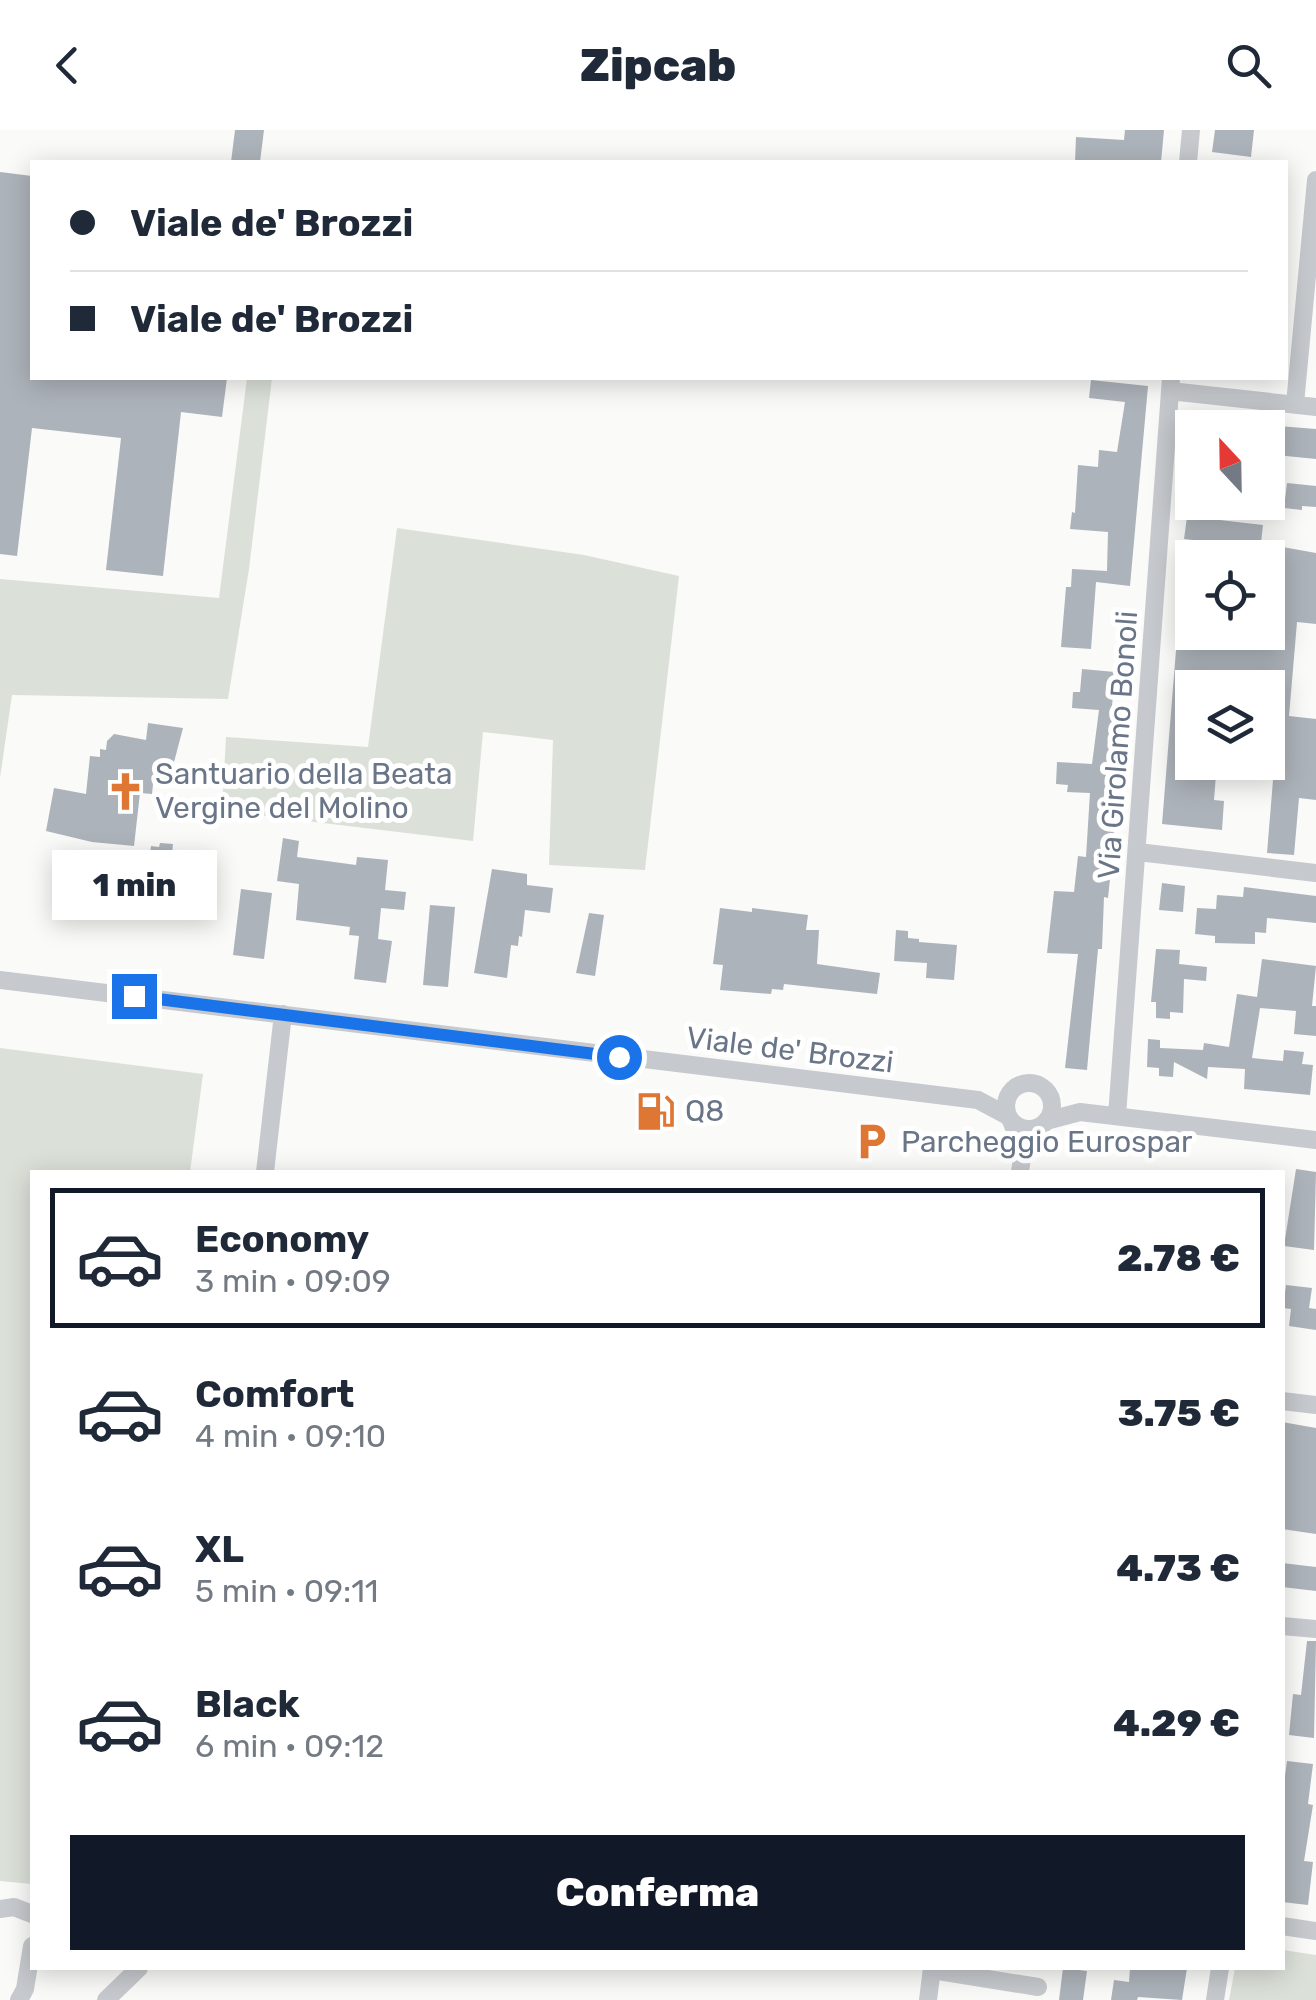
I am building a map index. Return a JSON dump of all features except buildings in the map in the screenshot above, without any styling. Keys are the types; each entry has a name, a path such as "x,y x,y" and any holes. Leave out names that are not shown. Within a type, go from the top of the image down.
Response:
{"street":[{"path":"1188,160 1191,130"},
{"path":"1295,404 1316,180"},
{"path":"1170,384 1316,407"},
{"name":"Via Girolamo Bonoli","path":"1117,1116 1170,384"},
{"path":"1138,852 1316,873"},
{"name":"Viale de' Brozzi","path":"0,980 978,1100 1026,1129 1080,1112 1316,1140"},
{"path":"265,1170 283,1014"},
{"name":"Viale de' Brozzi","path":"978,1100 1035,1084 1080,1112"},
{"path":"1014,1089 1006,1102 1023,1150"},
{"path":"1020,1170 1023,1150 1052,1106 1047,1092"},
{"path":"1285,1401 1316,1405"},
{"path":"1285,1626 1316,1629"},
{"path":"0,1909 14,1906 30,1913"},
{"path":"1285,1926 1316,1931"},
{"path":"19,2000 30,1958"},
{"path":"106,2000 138,1970"},
{"path":"928,2000 932,1970"},
{"path":"938,1970 1038,1987"},
{"path":"1215,2000 1220,1970"}],"shaded area":[{"path":"247,380 272,380 249,569 228,699 12,695 0,778 0,579 219,598"},
{"path":"397,528 584,555 679,576 645,870 549,865 553,740 483,732 473,841 222,811 226,737 368,747"},
{"path":"0,1048 203,1074 190,1170 30,1170 30,1884 0,1881"},
{"path":"1285,1950 1316,1955 1316,2000 1229,2000 1235,1970 1285,1970"}],"place":[{"name":"Santuario della Beata Vergine del Molino","path":"125,791"},
{"name":"Q8","path":"655,1111"},
{"name":"Parcheggio Eurospar","path":"871,1142"}],"route":[{"path":"134,996 619,1057"}]}
